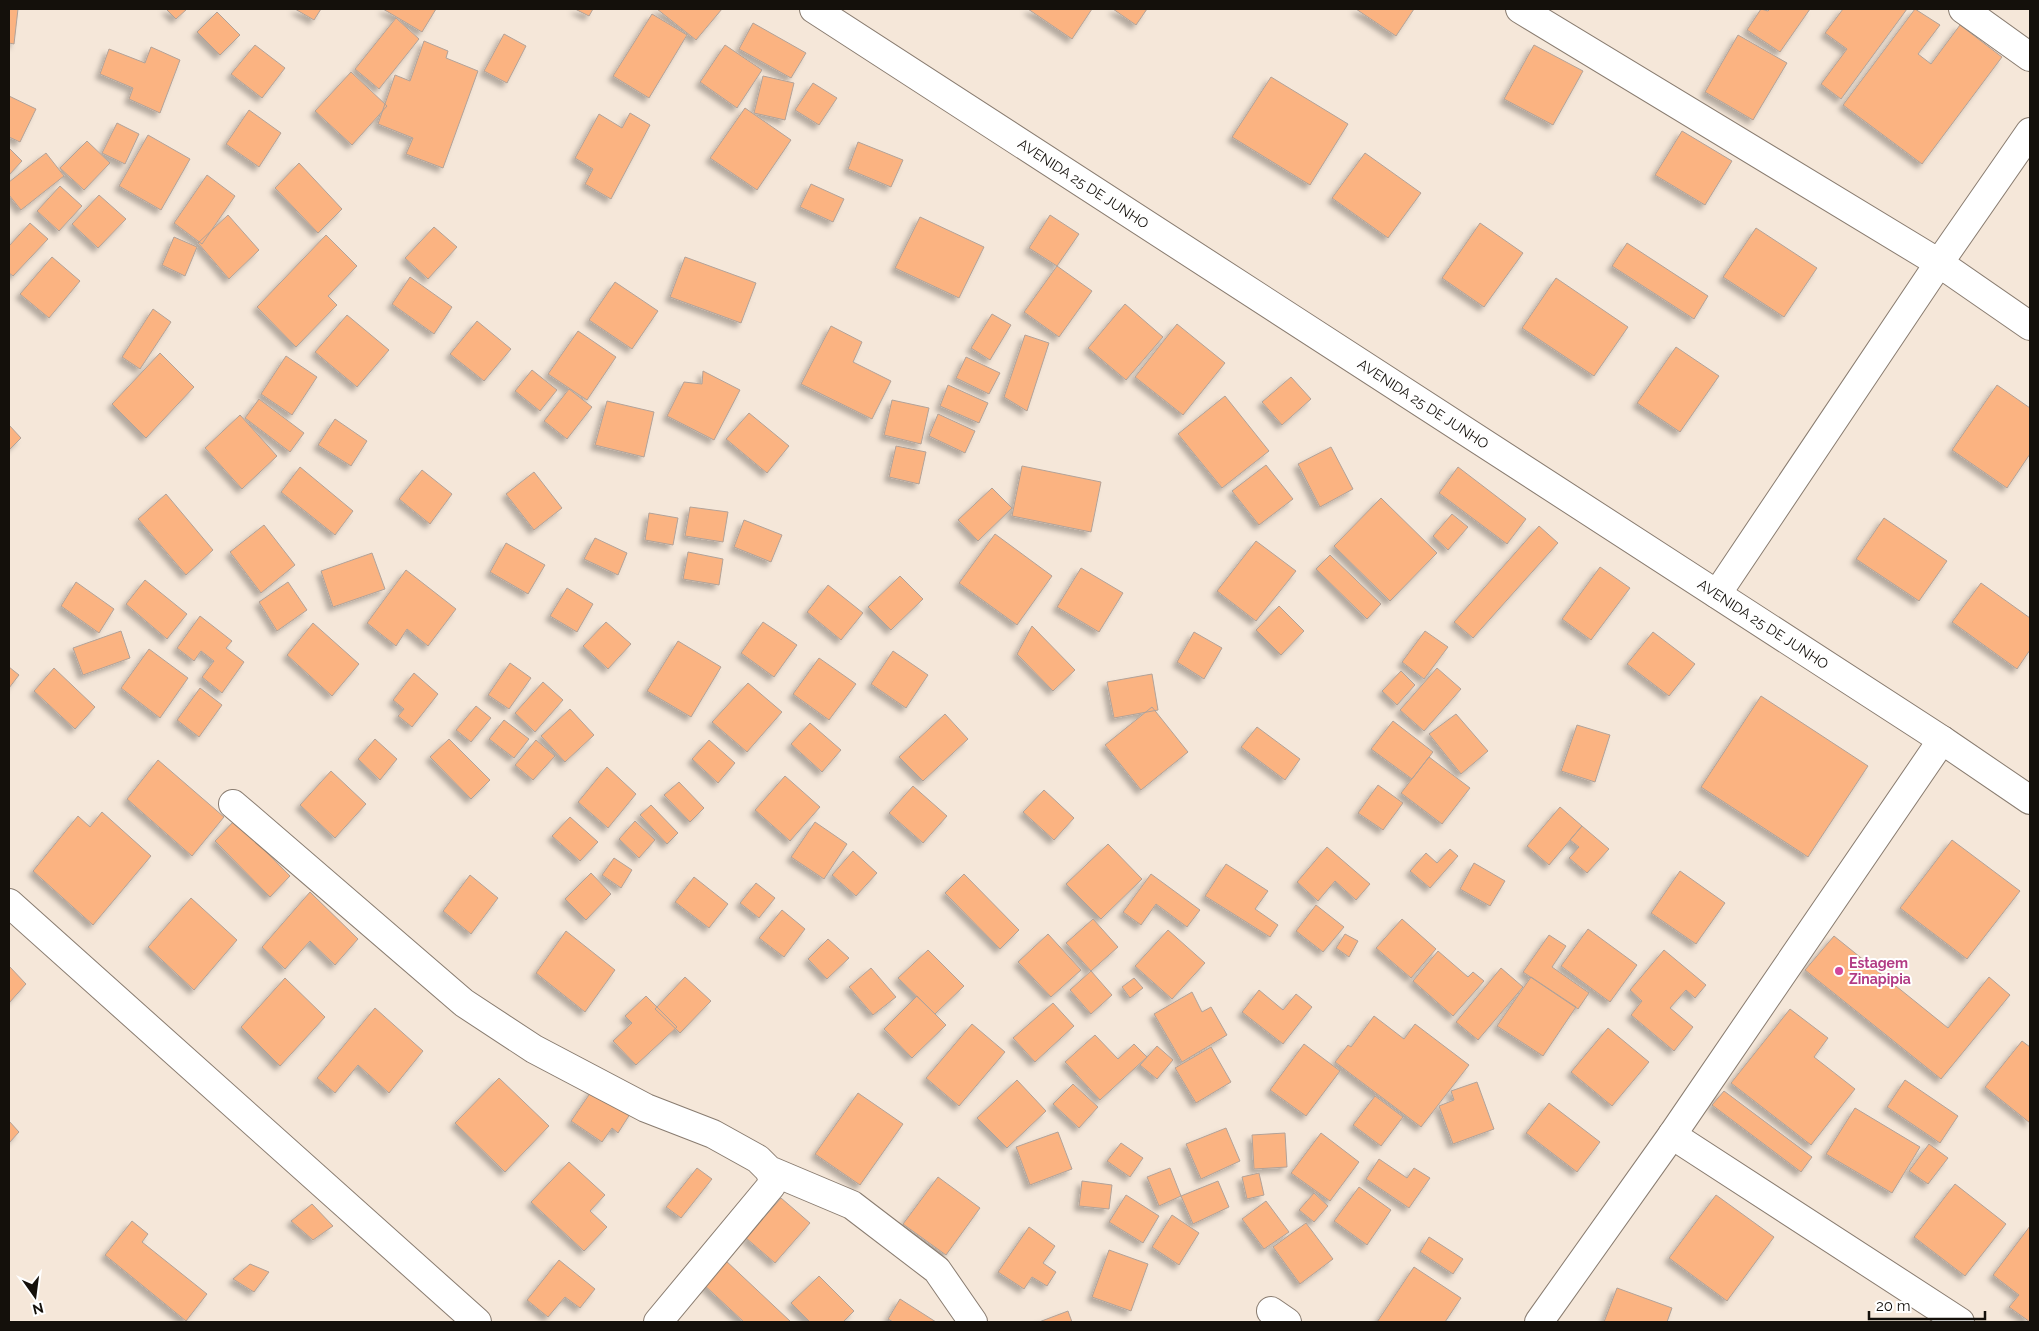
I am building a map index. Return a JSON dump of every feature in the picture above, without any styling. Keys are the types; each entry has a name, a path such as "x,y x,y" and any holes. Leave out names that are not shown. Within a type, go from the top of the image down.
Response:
{"street":[{"name":"AVENIDA 25 DE JUNHO","path":"814,9 1942,740 2030,800"},
{"path":"1520,9 1939,263 2030,326"},
{"path":"1963,9 2030,57"},
{"path":"1717,594 1939,263 2030,132"},
{"path":"1539,1322 1672,1135 1942,740"},
{"path":"233,804 464,1003 534,1049 646,1108 713,1134 758,1159 769,1170 852,1205 937,1270 974,1322"},
{"path":"9,903 477,1322"},
{"path":"1672,1135 1960,1322"},
{"path":"658,1322 771,1186 773,1180 769,1170"}],"building":[{"path":"9,9 18,9 14,44 9,43"},
{"path":"166,9 187,9 176,19"},
{"path":"295,9 321,9 314,20"},
{"path":"383,9 436,9 422,32"},
{"path":"575,9 593,9 589,16"},
{"path":"657,9 722,9 696,40"},
{"path":"1028,9 1092,9 1072,39"},
{"path":"1113,9 1147,9 1136,25"},
{"path":"1356,9 1414,9 1396,36"},
{"path":"1761,9 1768,11 1770,9 1810,9 1780,52 1747,30"},
{"path":"1843,9 1907,9 1841,99 1821,84 1847,49 1825,33"},
{"path":"1915,9 1940,25 1918,54 1931,64 1960,25 2002,57 1922,164 1843,105"},
{"path":"217,12 240,35 220,55 197,32"},
{"path":"652,14 687,35 649,98 613,76"},
{"path":"396,18 419,39 379,89 355,69"},
{"path":"753,23 806,53 791,78 739,49"},
{"path":"504,34 526,46 507,83 484,71"},
{"path":"1738,35 1787,63 1753,120 1705,92"},
{"path":"424,41 448,51 446,58 478,71 443,168 406,154 413,138 378,124 395,75 410,81"},
{"path":"255,45 285,68 262,98 231,74"},
{"path":"725,45 762,70 737,108 700,82"},
{"path":"1534,45 1583,71 1553,125 1504,99"},
{"path":"151,47 180,60 160,113 129,99 133,88 100,74 109,49 145,63"},
{"path":"351,72 387,106 352,145 315,111"},
{"path":"763,76 794,83 785,120 754,113"},
{"path":"1271,77 1348,124 1310,185 1232,137"},
{"path":"813,83 837,98 819,125 795,110"},
{"path":"9,96 36,109 20,142 9,137"},
{"path":"745,108 791,140 757,190 710,158"},
{"path":"249,110 281,133 259,167 226,144"},
{"path":"630,113 650,125 611,199 585,184 593,169 575,158 599,114 622,128"},
{"path":"117,123 139,134 125,164 102,153"},
{"path":"1682,131 1732,161 1705,205 1655,175"},
{"path":"148,135 190,159 161,210 119,186"},
{"path":"87,141 110,163 84,190 60,168"},
{"path":"858,142 903,160 891,187 848,169"},
{"path":"9,148 22,161 9,175"},
{"path":"46,153 64,176 21,210 9,195 9,182"},
{"path":"1365,153 1421,193 1388,238 1332,198"},
{"path":"299,163 342,209 318,233 275,188"},
{"path":"207,175 235,196 202,244 174,223"},
{"path":"811,184 844,199 833,222 800,207"},
{"path":"60,186 82,206 59,231 37,211"},
{"path":"99,195 126,219 98,248 72,224"},
{"path":"228,215 259,250 229,279 198,243"},
{"path":"1050,215 1079,234 1057,266 1029,248"},
{"path":"920,217 984,247 959,298 895,268"},
{"path":"30,223 48,239 13,276 9,273 9,246"},
{"path":"1480,223 1523,253 1484,307 1442,278"},
{"path":"434,227 457,247 428,279 405,258"},
{"path":"1756,228 1817,268 1784,317 1723,277"},
{"path":"326,235 357,266 328,296 337,305 296,347 257,307"},
{"path":"174,237 197,247 185,276 162,265"},
{"path":"1627,243 1708,296 1694,319 1612,266"},
{"path":"52,257 80,281 49,318 20,294"},
{"path":"685,257 756,283 741,323 670,297"},
{"path":"1057,266 1092,291 1059,337 1024,312"},
{"path":"410,277 452,307 434,334 392,304"},
{"path":"1556,278 1628,327 1594,376 1522,328"},
{"path":"615,282 658,311 632,349 589,320"},
{"path":"1125,304 1163,337 1126,380 1088,348"},
{"path":"153,309 171,322 140,369 122,357"},
{"path":"992,314 1011,325 990,360 971,348"},
{"path":"347,315 389,350 357,387 315,352"},
{"path":"477,321 511,349 484,381 450,354"},
{"path":"1177,324 1225,363 1183,415 1135,377"},
{"path":"831,326 862,342 853,362 891,381 872,419 801,384"},
{"path":"578,331 616,357 587,400 548,374"},
{"path":"1025,335 1049,343 1027,411 1004,397"},
{"path":"1676,347 1719,376 1680,432 1637,403"},
{"path":"160,353 194,387 146,438 112,404"},
{"path":"286,356 317,377 292,415 261,394"},
{"path":"966,357 1000,373 989,394 956,378"},
{"path":"532,370 557,390 540,411 515,391"},
{"path":"703,371 740,390 714,440 667,416 684,382 702,384"},
{"path":"1291,377 1311,399 1282,425 1262,402"},
{"path":"948,385 988,403 979,423 940,406"},
{"path":"1997,385 2030,408 2030,454 2007,488 1952,450"},
{"path":"569,389 592,407 567,439 544,421"},
{"path":"1225,396 1269,451 1222,488 1178,434"},
{"path":"259,399 304,433 290,452 245,418"},
{"path":"892,400 929,408 921,444 884,435"},
{"path":"607,401 654,412 644,457 595,445"},
{"path":"749,413 789,446 767,473 726,439"},
{"path":"938,414 975,431 965,453 929,436"},
{"path":"240,415 277,456 242,489 205,448"},
{"path":"335,419 367,441 351,466 318,445"},
{"path":"9,425 21,438 9,450"},
{"path":"896,446 926,452 919,484 889,477"},
{"path":"1331,447 1353,489 1320,507 1298,464"},
{"path":"1266,465 1293,499 1259,525 1232,491"},
{"path":"1022,466 1101,482 1091,532 1012,516"},
{"path":"300,467 353,511 335,535 281,492"},
{"path":"1458,467 1526,519 1507,544 1439,493"},
{"path":"422,470 452,494 430,524 399,499"},
{"path":"534,472 562,508 534,530 506,494"},
{"path":"992,488 1012,508 978,541 958,520"},
{"path":"166,494 213,550 186,575 138,519"},
{"path":"1381,498 1437,553 1390,601 1334,546"},
{"path":"690,507 728,512 723,542 685,536"},
{"path":"649,513 678,518 673,545 645,540"},
{"path":"1452,514 1468,527 1448,550 1433,536"},
{"path":"1884,518 1947,561 1919,601 1856,559"},
{"path":"744,520 782,535 771,562 734,547"},
{"path":"264,525 295,565 261,593 230,552"},
{"path":"1539,526 1558,543 1473,638 1454,622"},
{"path":"995,534 1052,576 1017,625 959,583"},
{"path":"595,538 627,553 618,575 584,559"},
{"path":"1256,541 1296,571 1256,621 1217,591"},
{"path":"506,543 545,565 528,594 490,572"},
{"path":"688,552 723,559 719,585 683,579"},
{"path":"372,553 385,589 333,607 321,571"},
{"path":"1330,555 1381,604 1367,619 1316,569"},
{"path":"1600,567 1630,588 1591,640 1562,619"},
{"path":"1081,568 1123,593 1099,632 1057,607"},
{"path":"406,570 456,609 428,646 407,629 396,646 367,623"},
{"path":"900,576 923,599 891,630 868,607"},
{"path":"145,580 187,614 167,639 126,604"},
{"path":"76,582 114,609 99,633 61,606"},
{"path":"288,582 307,610 277,631 259,602"},
{"path":"1981,583 2030,618 2030,650 2017,669 1952,622"},
{"path":"828,585 863,613 841,640 807,612"},
{"path":"567,588 593,604 577,632 550,616"},
{"path":"1279,606 1304,631 1281,655 1256,630"},
{"path":"200,616 232,641 226,648 244,662 222,693 202,677 214,661 201,651 194,661 177,648"},
{"path":"606,622 631,644 608,669 583,646"},
{"path":"763,622 797,645 774,677 741,653"},
{"path":"313,623 359,664 332,696 287,655"},
{"path":"1032,626 1075,670 1053,691 1017,654"},
{"path":"121,631 130,658 83,675 73,648"},
{"path":"1425,631 1448,647 1424,679 1402,662"},
{"path":"1194,632 1222,648 1204,679 1177,662"},
{"path":"1653,632 1695,664 1669,696 1627,664"},
{"path":"678,641 721,667 691,717 647,691"},
{"path":"149,649 188,678 160,718 121,688"},
{"path":"893,651 928,675 906,708 871,684"},
{"path":"819,658 856,684 829,720 793,694"},
{"path":"510,663 531,678 509,709 488,695"},
{"path":"9,667 19,675 9,688"},
{"path":"54,668 95,707 75,729 34,691"},
{"path":"1437,668 1461,689 1424,731 1400,710"},
{"path":"1401,671 1415,685 1397,705 1382,691"},
{"path":"414,673 438,694 412,727 398,716 404,709 393,700"},
{"path":"1152,674 1158,710 1114,718 1107,682"},
{"path":"543,682 563,700 535,732 515,713"},
{"path":"748,683 782,712 747,752 712,722"},
{"path":"200,688 222,705 199,737 177,720"},
{"path":"1761,696 1868,766 1808,857 1701,787"},
{"path":"476,706 491,718 471,742 456,730"},
{"path":"1152,707 1188,752 1141,790 1105,745"},
{"path":"570,709 594,735 565,762 541,736"},
{"path":"945,714 968,739 923,781 899,757"},
{"path":"1456,714 1488,751 1461,774 1429,734"},
{"path":"504,720 529,739 514,758 489,739"},
{"path":"1393,721 1433,752 1412,779 1371,749"},
{"path":"810,723 841,750 822,772 791,744"},
{"path":"1577,725 1610,735 1595,782 1561,771"},
{"path":"1257,727 1300,759 1285,780 1241,747"},
{"path":"375,739 397,759 380,780 358,759"},
{"path":"449,739 490,780 471,799 430,757"},
{"path":"536,740 555,756 533,780 515,765"},
{"path":"709,740 735,763 718,783 692,759"},
{"path":"1429,757 1470,788 1442,824 1401,793"},
{"path":"158,760 224,817 192,856 127,799"},
{"path":"607,767 636,794 608,828 578,802"},
{"path":"331,771 366,804 335,838 300,805"},
{"path":"785,776 820,807 790,841 755,810"},
{"path":"679,782 704,808 690,822 664,795"},
{"path":"1378,785 1403,803 1383,830 1358,813"},
{"path":"913,786 947,816 923,843 889,813"},
{"path":"1044,790 1074,818 1054,840 1023,812"},
{"path":"651,805 678,833 667,844 640,815"},
{"path":"1560,807 1582,826 1549,865 1527,846"},
{"path":"102,812 151,856 93,925 33,871 78,816 90,827"},
{"path":"570,817 598,842 580,861 552,836"},
{"path":"235,820 290,876 270,897 215,841"},
{"path":"635,821 655,840 639,858 619,839"},
{"path":"815,822 847,844 824,879 791,857"},
{"path":"1582,826 1609,849 1587,873 1569,858 1579,847 1570,840"},
{"path":"1952,840 2020,891 1967,959 1900,908"},
{"path":"1108,844 1142,879 1101,919 1066,884"},
{"path":"1327,847 1370,884 1356,900 1335,881 1318,901 1297,882"},
{"path":"1450,849 1458,856 1430,888 1410,871 1426,853 1437,863"},
{"path":"853,851 877,873 856,896 832,875"},
{"path":"614,858 632,870 621,888 602,875"},
{"path":"1474,863 1505,881 1490,906 1460,889"},
{"path":"1226,864 1268,891 1255,909 1278,925 1270,937 1205,896"},
{"path":"1680,871 1725,903 1696,944 1651,913"},
{"path":"591,873 611,894 586,920 565,899"},
{"path":"964,874 1019,930 1000,949 945,893"},
{"path":"1151,874 1200,910 1187,927 1156,904 1141,925 1123,912"},
{"path":"470,875 498,898 471,934 443,911"},
{"path":"694,877 728,904 709,928 675,902"},
{"path":"756,883 775,898 759,918 740,903"},
{"path":"310,892 358,939 335,965 310,941 285,969 262,947"},
{"path":"191,898 237,940 194,990 148,947"},
{"path":"1316,905 1344,927 1323,952 1296,931"},
{"path":"782,910 805,929 784,957 759,938"},
{"path":"1093,919 1118,947 1091,971 1066,943"},
{"path":"1402,919 1436,949 1411,978 1376,948"},
{"path":"1588,929 1637,965 1610,1002 1561,966"},
{"path":"1168,930 1205,963 1172,999 1135,966"},
{"path":"566,931 615,970 585,1012 536,973"},
{"path":"1048,934 1081,970 1051,997 1018,962"},
{"path":"1345,934 1358,941 1349,957 1336,948"},
{"path":"1549,935 1566,946 1552,967 1589,993 1578,1009 1523,972"},
{"path":"1834,936 1948,1028 1989,977 2010,995 1941,1079 1805,970"},
{"path":"828,939 849,958 827,979 808,959"},
{"path":"928,950 964,986 935,1014 898,978"},
{"path":"1664,950 1706,985 1695,998 1686,990 1670,1008 1693,1027 1674,1051 1631,1015 1642,1001 1630,990"},
{"path":"1438,951 1468,977 1473,972 1484,981 1453,1016 1413,981"},
{"path":"9,966 26,984 9,1003"},
{"path":"871,968 896,997 873,1015 849,987"},
{"path":"1501,968 1523,987 1478,1040 1456,1022"},
{"path":"1091,971 1112,995 1091,1014 1070,990"},
{"path":"685,977 711,1001 680,1033 655,1009"},
{"path":"1531,977 1576,1007 1543,1056 1497,1026"},
{"path":"285,978 325,1017 280,1066 241,1027"},
{"path":"1134,978 1143,988 1130,998 1122,987"},
{"path":"1259,990 1283,1010 1296,994 1312,1007 1283,1044 1242,1012"},
{"path":"1192,992 1202,1012 1211,1007 1227,1035 1182,1062 1154,1014"},
{"path":"646,996 677,1027 636,1065 613,1041 632,1023 625,1016"},
{"path":"917,996 946,1025 912,1058 884,1029"},
{"path":"1053,1003 1074,1026 1035,1062 1013,1038"},
{"path":"375,1008 423,1051 389,1093 358,1065 335,1093 317,1078"},
{"path":"1790,1009 1828,1038 1814,1057 1855,1089 1811,1145 1731,1083"},
{"path":"1374,1016 1404,1039 1415,1024 1469,1065 1421,1127 1335,1062 1348,1045 1351,1047"},
{"path":"972,1024 1005,1052 959,1106 926,1078"},
{"path":"1608,1028 1649,1062 1612,1106 1571,1072"},
{"path":"1095,1035 1118,1059 1134,1044 1147,1057 1100,1100 1065,1062"},
{"path":"2022,1041 2030,1047 2030,1123 1985,1087"},
{"path":"1304,1044 1340,1071 1306,1116 1270,1090"},
{"path":"1157,1046 1173,1060 1157,1079 1140,1065"},
{"path":"1211,1047 1231,1082 1196,1103 1175,1068"},
{"path":"499,1078 549,1126 505,1172 455,1123"},
{"path":"1017,1080 1046,1111 1007,1148 977,1118"},
{"path":"1905,1080 1958,1116 1940,1143 1887,1107"},
{"path":"1477,1082 1494,1129 1453,1144 1439,1106 1454,1100 1451,1091"},
{"path":"1073,1084 1098,1107 1079,1128 1053,1104"},
{"path":"595,1086 632,1111 618,1133 612,1128 602,1142 571,1121"},
{"path":"1724,1091 1812,1157 1801,1172 1712,1105"},
{"path":"858,1093 903,1124 860,1185 815,1154"},
{"path":"1375,1096 1403,1117 1381,1146 1353,1125"},
{"path":"1549,1103 1600,1142 1577,1172 1526,1133"},
{"path":"1855,1108 1920,1147 1892,1193 1826,1154"},
{"path":"9,1121 19,1132 9,1143"},
{"path":"1226,1128 1240,1161 1201,1179 1186,1144"},
{"path":"1058,1132 1072,1169 1030,1185 1016,1147"},
{"path":"1285,1133 1287,1167 1254,1169 1252,1135"},
{"path":"1321,1133 1359,1162 1330,1201 1291,1173"},
{"path":"1121,1143 1143,1158 1130,1177 1107,1161"},
{"path":"1929,1144 1948,1158 1928,1184 1909,1171"},
{"path":"1379,1159 1407,1178 1414,1168 1430,1178 1409,1208 1366,1179"},
{"path":"569,1162 605,1195 590,1211 607,1227 584,1251 531,1202"},
{"path":"697,1168 712,1179 681,1218 666,1207"},
{"path":"1170,1168 1181,1196 1159,1206 1147,1177"},
{"path":"1259,1173 1264,1195 1247,1199 1242,1177"},
{"path":"938,1177 980,1208 946,1255 903,1224"},
{"path":"1082,1181 1112,1185 1109,1209 1079,1206"},
{"path":"1218,1181 1229,1207 1193,1224 1181,1196"},
{"path":"1955,1184 2006,1224 1965,1276 1914,1237"},
{"path":"1359,1187 1391,1210 1367,1245 1334,1221"},
{"path":"1314,1193 1328,1206 1314,1222 1299,1210"},
{"path":"1126,1195 1159,1216 1143,1243 1109,1222"},
{"path":"1716,1195 1774,1237 1727,1301 1669,1258"},
{"path":"781,1198 810,1223 775,1263 746,1238"},
{"path":"1266,1201 1289,1232 1264,1249 1242,1219"},
{"path":"312,1204 333,1226 313,1240 291,1221"},
{"path":"1172,1215 1199,1233 1179,1265 1152,1247"},
{"path":"132,1221 148,1234 142,1242 207,1294 186,1321 105,1255"},
{"path":"1306,1223 1333,1259 1300,1284 1273,1247"},
{"path":"2030,1226 2030,1322 2009,1307 2019,1295 1993,1275"},
{"path":"1029,1227 1055,1246 1043,1263 1056,1272 1047,1286 1032,1277 1024,1289 998,1272"},
{"path":"1429,1237 1463,1259 1453,1274 1420,1252"},
{"path":"1109,1250 1148,1264 1131,1311 1092,1297"},
{"path":"724,1259 791,1322 744,1322 702,1283"},
{"path":"559,1260 595,1289 580,1308 565,1297 548,1317 527,1300"},
{"path":"250,1264 269,1272 254,1292 233,1279"},
{"path":"1414,1267 1461,1298 1445,1322 1377,1322"},
{"path":"819,1276 854,1311 843,1322 810,1322 791,1303"},
{"path":"1617,1288 1672,1308 1667,1322 1604,1322"},
{"path":"900,1299 936,1322 893,1322 888,1319"},
{"path":"1068,1311 1072,1322 1039,1322"}],"place":[{"name":"Estagem Zinapipia","path":"1839,971"}]}
